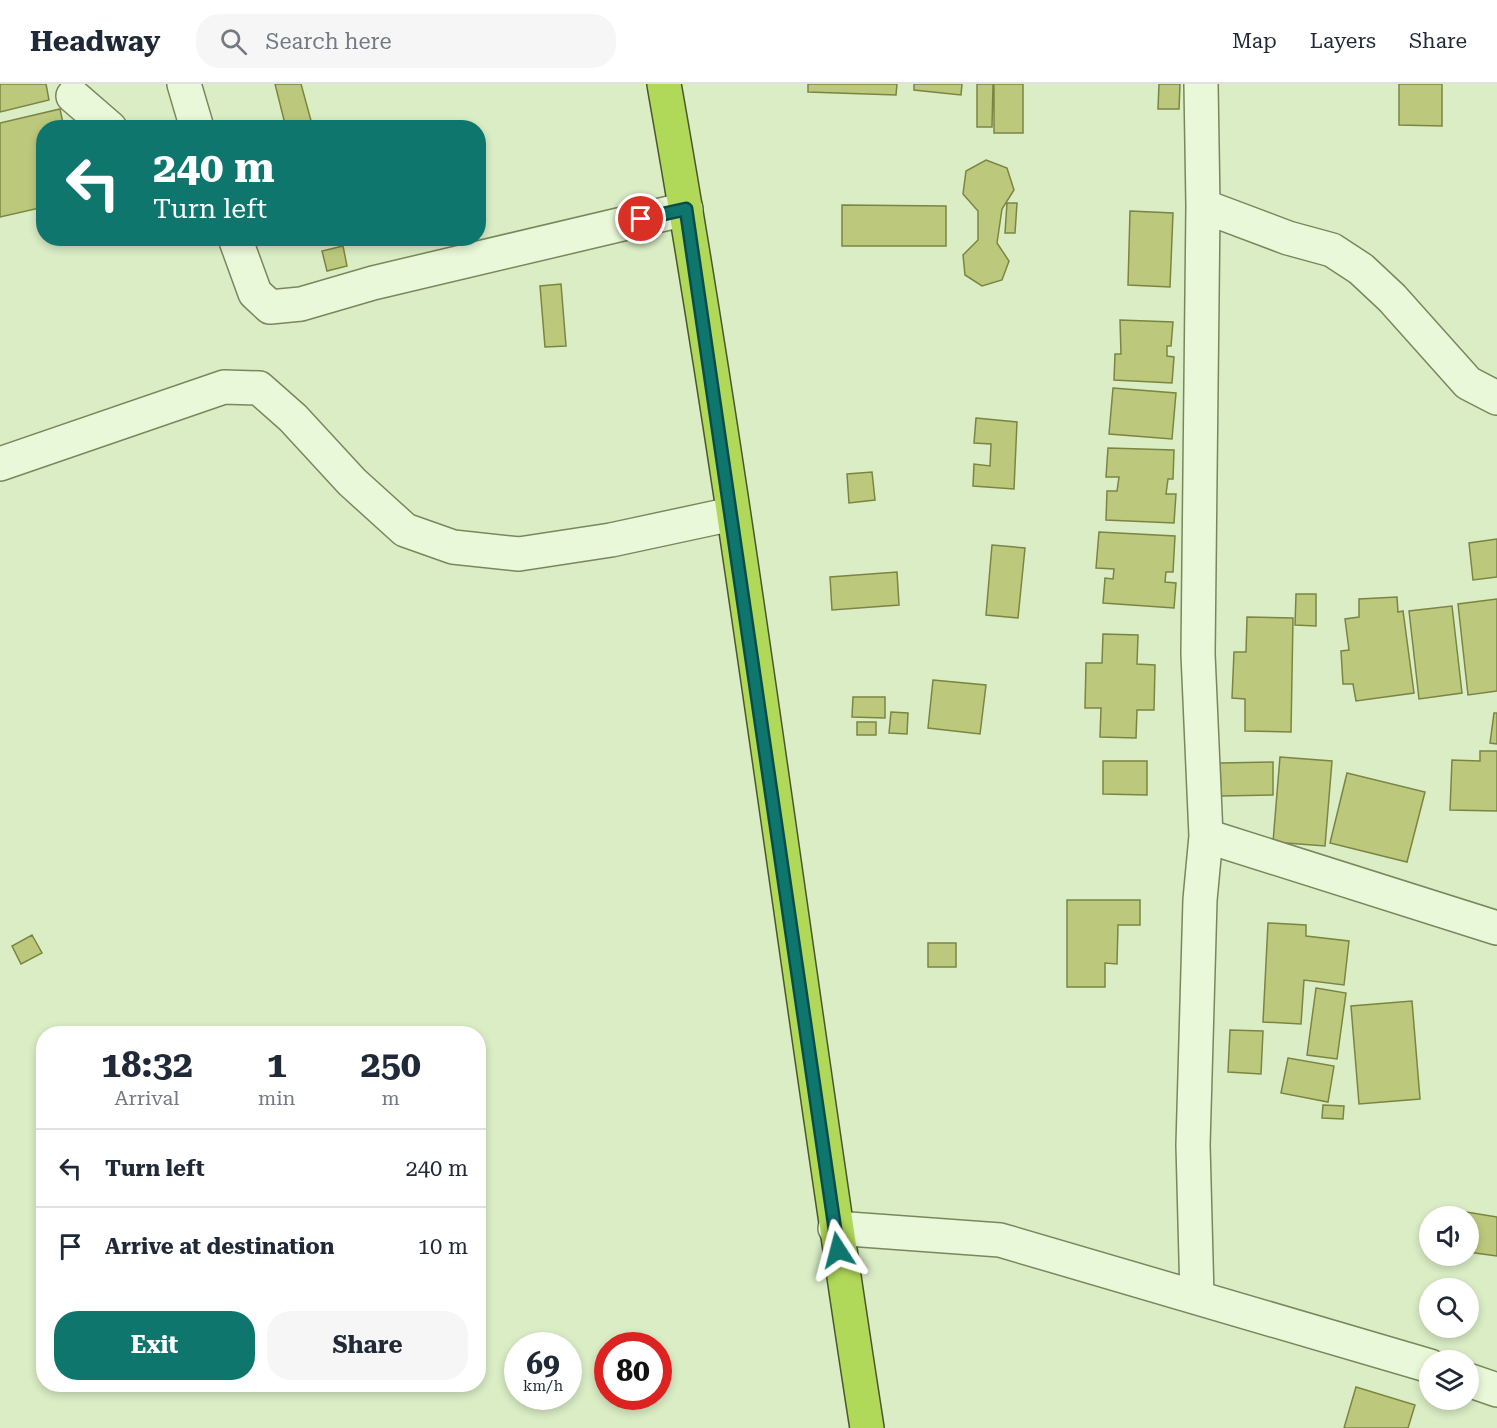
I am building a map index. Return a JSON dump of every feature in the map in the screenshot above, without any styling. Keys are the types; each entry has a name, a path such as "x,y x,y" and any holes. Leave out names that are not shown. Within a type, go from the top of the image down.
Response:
{"highway":[{"path":"664,84 686,209 835,1228 867,1428"}],"street":[{"path":"184,84 195,120"},
{"path":"1197,1297 1193,1145 1200,900 1206,836 1198,654 1203,206 1201,84"},
{"path":"73,96 101,120"},
{"path":"1203,206 1288,238 1332,250 1351,262 1392,298 1468,383 1497,398"},
{"path":"238,246 255,293 270,307 301,304 373,283 686,209"},
{"path":"0,464 224,387 259,388 293,418 352,482 405,531 453,547 519,554 611,540 732,514"},
{"path":"1206,836 1497,928"},
{"path":"835,1228 1000,1240 1419,1363"},
{"path":"1479,1384 1497,1390"}],"building":[{"path":"0,84 46,84 49,100 0,112"},
{"path":"275,84 301,84 311,120 284,120"},
{"path":"808,84 897,84 896,95 808,92"},
{"path":"914,84 962,84 961,95 914,90"},
{"path":"977,84 993,84 992,127 977,127"},
{"path":"994,84 1023,84 1023,133 994,133"},
{"path":"1159,84 1180,84 1179,109 1158,109"},
{"path":"1399,84 1442,84 1442,126 1399,125"},
{"path":"60,109 62,120 36,120 36,209 0,217 0,123"},
{"path":"986,160 1007,168 1014,190 1002,209 997,243 1009,261 1002,280 982,286 965,275 963,255 978,240 978,211 963,194 966,171"},
{"path":"1007,203 1017,203 1015,233 1005,233"},
{"path":"842,205 946,206 946,246 842,246"},
{"path":"1130,211 1173,213 1170,287 1128,285"},
{"path":"343,246 347,266 327,271 322,251"},
{"path":"561,284 566,346 545,347 540,286"},
{"path":"1120,320 1173,322 1171,346 1167,346 1167,356 1174,357 1172,383 1114,380 1115,354 1121,354"},
{"path":"1113,388 1176,393 1172,439 1109,434"},
{"path":"976,418 1017,422 1014,489 973,486 974,464 990,466 991,444 974,443"},
{"path":"1108,448 1174,450 1173,479 1168,479 1166,494 1176,494 1174,523 1106,520 1107,491 1117,491 1119,477 1106,477"},
{"path":"872,472 875,500 849,503 847,474"},
{"path":"1099,532 1175,536 1173,572 1166,572 1165,582 1176,583 1174,608 1103,603 1105,578 1113,579 1114,569 1096,568"},
{"path":"1497,539 1497,577 1473,580 1469,543"},
{"path":"992,545 1025,548 1018,618 986,615"},
{"path":"897,572 899,605 832,610 830,577"},
{"path":"1296,594 1316,594 1316,626 1295,625"},
{"path":"1397,597 1398,612 1403,611 1414,693 1356,701 1353,684 1343,684 1341,651 1349,650 1345,619 1359,617 1359,599"},
{"path":"1497,599 1497,691 1468,695 1458,604"},
{"path":"1452,606 1462,693 1419,699 1409,611"},
{"path":"1247,617 1293,618 1291,732 1245,731 1245,699 1232,698 1234,652 1246,652"},
{"path":"1103,634 1138,635 1137,664 1155,665 1154,710 1137,710 1136,738 1100,737 1101,708 1085,708 1086,663 1102,663"},
{"path":"933,680 986,685 980,734 928,728"},
{"path":"853,697 885,697 885,718 852,717"},
{"path":"891,712 908,713 907,734 889,733"},
{"path":"1494,713 1497,713 1497,744 1490,743"},
{"path":"857,722 876,722 876,735 857,735"},
{"path":"1480,751 1497,751 1497,811 1450,810 1452,760 1480,761"},
{"path":"1280,757 1332,761 1325,846 1273,842"},
{"path":"1103,761 1147,761 1147,795 1103,794"},
{"path":"1273,762 1273,795 1221,796 1220,763"},
{"path":"1347,773 1425,792 1407,862 1330,843"},
{"path":"1067,900 1140,900 1140,925 1118,925 1117,964 1105,963 1105,987 1067,987"},
{"path":"1268,923 1306,925 1306,936 1349,941 1344,985 1304,980 1301,1024 1263,1022"},
{"path":"32,935 42,953 21,964 12,946"},
{"path":"928,943 956,943 956,967 928,967"},
{"path":"1316,988 1346,993 1337,1059 1307,1055"},
{"path":"1412,1001 1420,1099 1359,1104 1351,1006"},
{"path":"1230,1030 1263,1031 1261,1074 1228,1072"},
{"path":"1288,1058 1334,1066 1328,1102 1281,1093"},
{"path":"1323,1105 1344,1106 1343,1119 1322,1118"},
{"path":"1479,1214 1497,1217 1497,1256 1479,1254"},
{"path":"1356,1387 1415,1405 1408,1428 1344,1428"}],"route":[{"path":"641,219 686,209 838,1250"}]}
